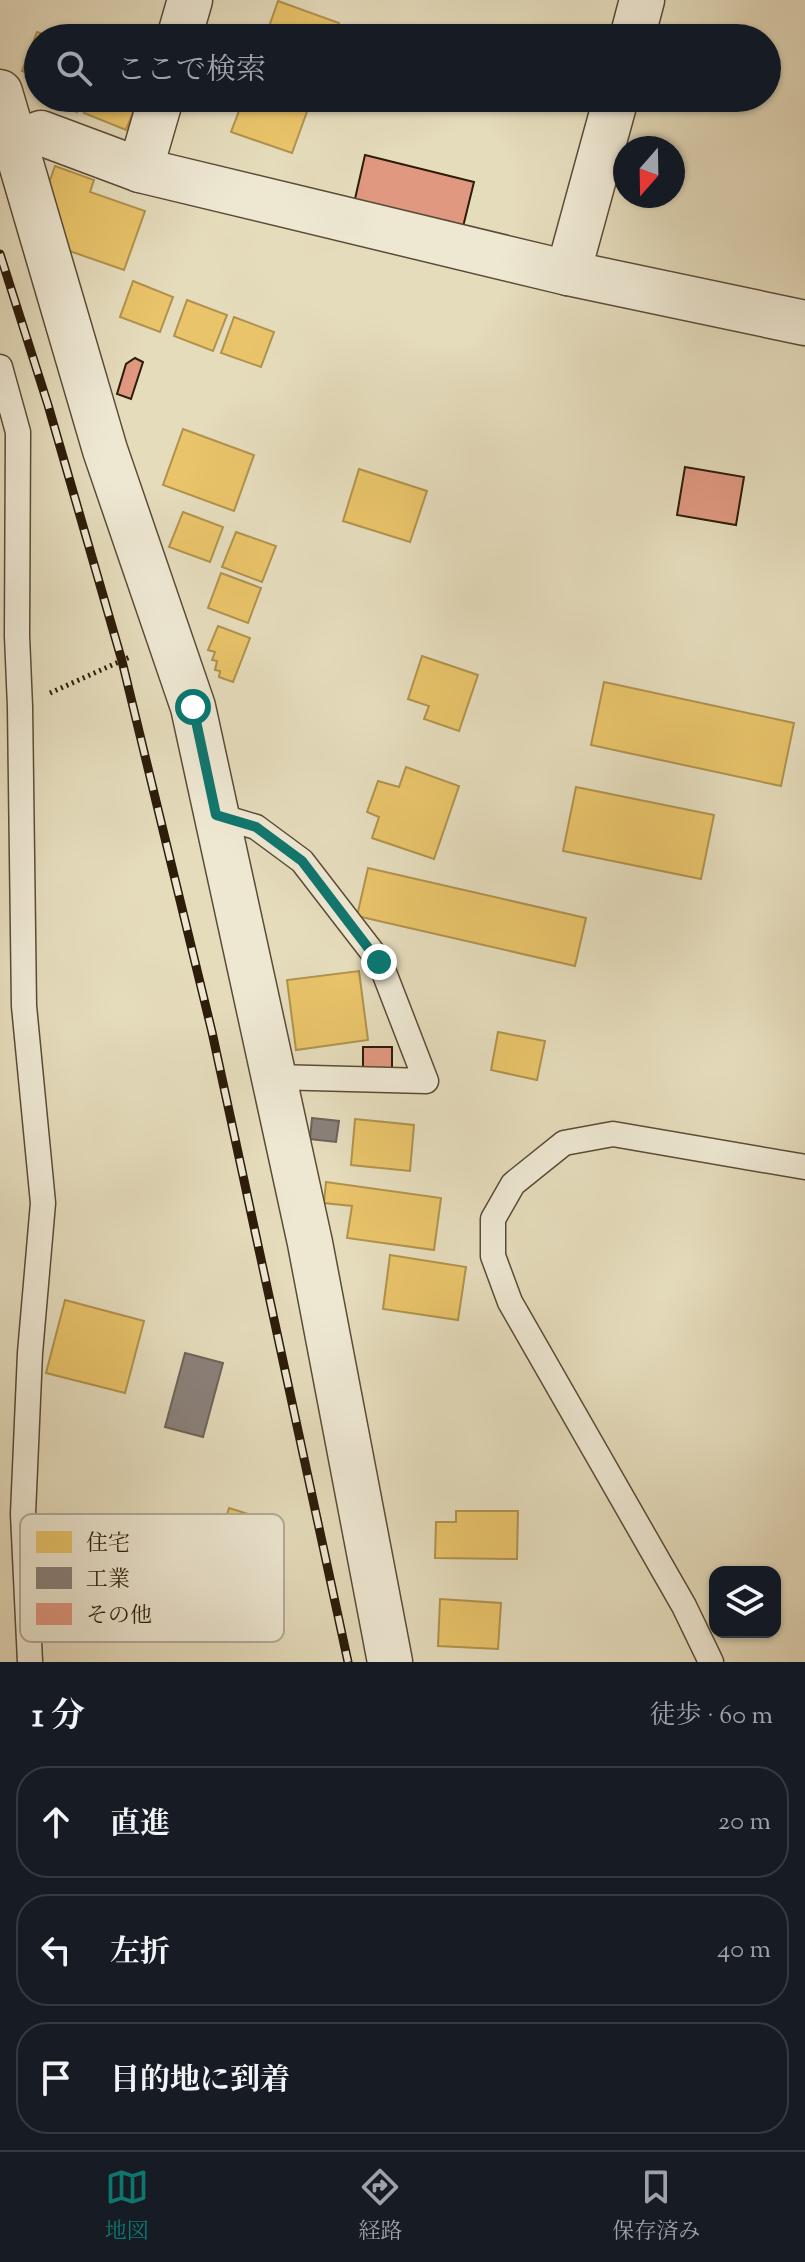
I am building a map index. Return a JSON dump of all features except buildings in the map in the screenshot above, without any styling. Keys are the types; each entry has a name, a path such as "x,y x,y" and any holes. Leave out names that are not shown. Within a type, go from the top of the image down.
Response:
{"street":[{"path":"183,24 190,0"},
{"path":"636,24 642,0"},
{"path":"0,92 105,450 193,707 310,1243 390,1662"},
{"path":"140,170 157,112"},
{"path":"568,273 612,112"},
{"path":"14,142 41,133 140,170 568,273 805,323"}],"lane":[{"path":"0,367 18,432 17,636 10,709 24,1006 43,1203 30,1353 23,1514"},
{"path":"216,815 256,827 302,861 380,962 426,1081 274,1077"},
{"path":"711,1662 684,1606 510,1302 493,1256 493,1219 513,1184 564,1143 613,1134 805,1167"},
{"path":"29,1642 30,1662"}],"path":[{"path":"10,709 140,652"}],"railway":[{"path":"0,254 48,405 122,661 212,1032 348,1662"}],"route":[{"path":"193,707 216,815 256,827 302,861 379,962"}]}
